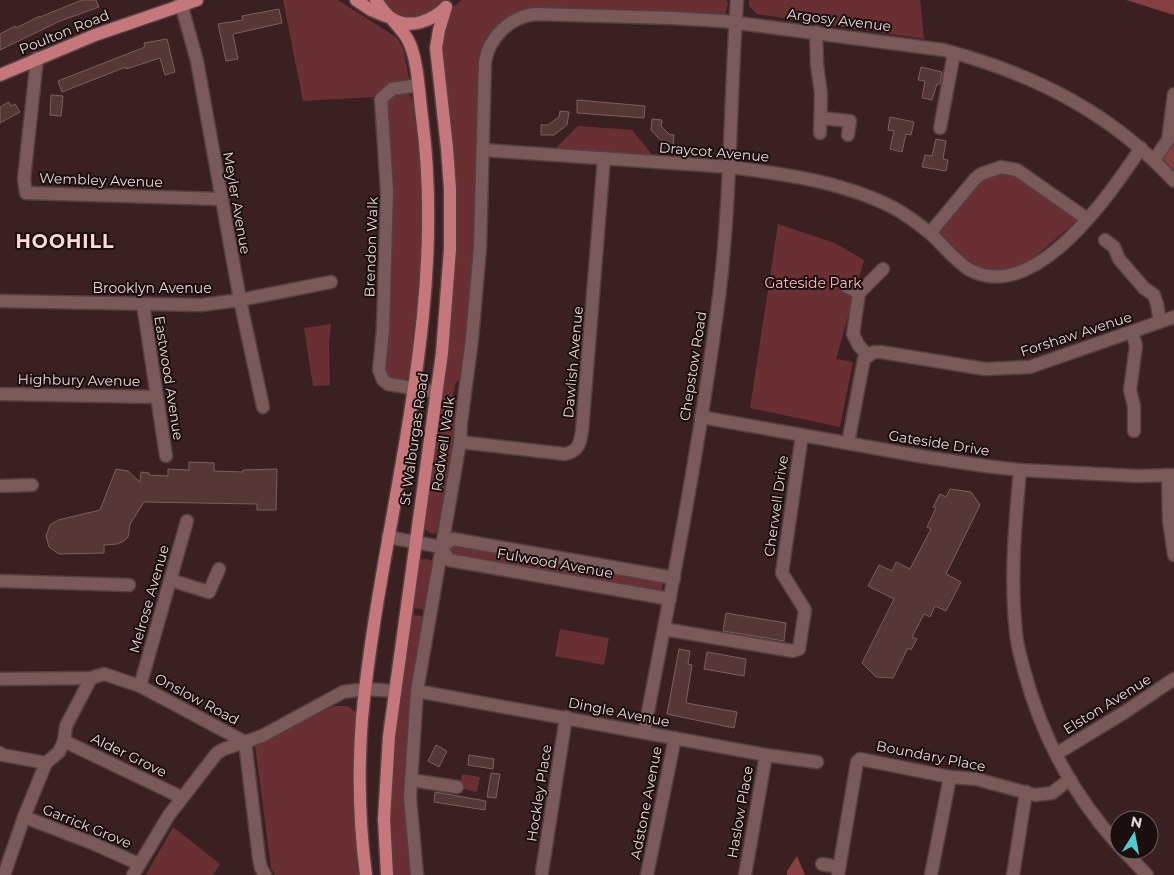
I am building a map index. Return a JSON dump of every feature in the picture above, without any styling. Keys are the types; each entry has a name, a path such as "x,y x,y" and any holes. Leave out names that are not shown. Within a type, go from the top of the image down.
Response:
{"main road":[{"name":"Poulton Road","path":"0,74 181,2 197,0"},
{"path":"356,0 371,10 408,23 425,22 449,3"},
{"name":"St Walburgas Road","path":"366,875 359,768 366,689 388,537 415,389 425,302 428,205 425,138 411,47 408,39 376,0"},
{"name":"St Walburgas Road","path":"387,875 384,819 389,736 446,316 450,248 450,189 448,148 436,48 439,30 449,3"}],"street":[{"name":"Chepstow Road","path":"644,732 674,578 719,296 730,167 737,0"},
{"name":"Meyler Avenue","path":"181,2 197,61 240,300 263,408"},
{"name":"Argosy Avenue","path":"510,22 523,16 546,14 672,18 816,32 922,46 954,53 1004,68 1046,86 1104,120 1141,148 1174,181"},
{"name":"Rodwell Walk","path":"417,875 410,797 416,691 460,442 472,339 478,274 486,55 498,34 510,22"},
{"path":"816,32 817,65 821,88 820,133"},
{"path":"940,128 954,53"},
{"name":"Wembley Avenue","path":"37,58 24,179 26,193 221,199"},
{"name":"Brendon Walk","path":"418,85 392,89 381,99 387,191 383,329 379,370 383,380 388,384 436,392"},
{"path":"1154,160 1168,140 1174,94"},
{"path":"821,118 850,121 848,135"},
{"name":"Draycot Avenue","path":"483,150 730,167 804,178 859,193 896,209 930,233 968,269 988,275 1011,275 1022,272 1044,260 1061,246 1106,199 1141,148"},
{"name":"Dawlish Avenue","path":"460,442 566,454 576,450 580,444 604,158"},
{"path":"930,233 981,174 1001,167 1017,170 1087,219"},
{"path":"1113,243 1119,259 1144,288 1154,295 1160,322"},
{"path":"848,443 862,367 864,359 868,355 859,346 853,334 853,290 883,269"},
{"name":"Brooklyn Avenue","path":"0,301 201,305 240,300 331,282"},
{"name":"Eastwood Avenue","path":"143,304 166,456"},
{"name":"Forshaw Avenue","path":"868,355 881,352 985,369 1017,368 1041,364 1174,317"},
{"path":"1132,332 1136,346 1130,390 1134,406 1134,431"},
{"name":"Highbury Avenue","path":"0,394 157,397"},
{"name":"Gateside Drive","path":"701,417 925,457 1020,470 1138,476 1171,475"},
{"name":"Cherwell Drive","path":"664,629 793,651 799,649 804,610 782,573 802,435"},
{"path":"1020,470 1013,548 1016,634 1031,695 1043,726 1070,778 1099,823 1109,834"},
{"path":"1171,475 1169,520 1174,555"},
{"path":"0,486 32,485"},
{"name":"Melrose Avenue","path":"140,686 187,521"},
{"name":"Fulwood Avenue","path":"388,537 441,547 449,560 670,599"},
{"name":"Fulwood Avenue","path":"441,547 452,539 674,578"},
{"path":"170,580 209,592 220,569"},
{"path":"0,580 129,585"},
{"name":"Onslow Road","path":"0,679 91,678 104,674 140,686 245,742 258,858 265,875"},
{"path":"4,875 24,817 46,763 59,752 64,741 66,726 91,678"},
{"name":"Elston Avenue","path":"1056,754 1125,712 1174,679"},
{"path":"136,869 181,797 217,753 264,735 342,692 366,689 395,691"},
{"name":"Dingle Avenue","path":"416,691 766,755 816,762"},
{"name":"Hockley Place","path":"542,872 566,718"},
{"name":"Adstone Avenue","path":"647,875 675,738"},
{"name":"Alder Grove","path":"64,741 181,797"},
{"path":"0,753 46,763"},
{"name":"Haslow Place","path":"745,875 766,755"},
{"name":"Boundary Place","path":"822,864 839,871 857,762 860,758 950,777 976,779 1035,795 1052,793 1070,778"},
{"path":"931,875 950,777"},
{"path":"411,780 457,787"},
{"path":"1013,875 1024,845 1026,792"},
{"name":"Garrick Grove","path":"24,817 92,843 136,869"},
{"path":"1133,860 1147,875"}],"green space":[{"path":"283,0 338,0 396,37 403,48 409,78 373,97 303,101"},
{"path":"383,0 443,0 428,13 413,18 397,14"},
{"path":"462,0 727,0 728,4 723,21 523,16 486,55 483,158 465,380 456,382 453,394 463,408 445,527 434,534 428,532 419,522 450,249 436,54 448,11"},
{"path":"749,0 920,0 924,39 757,14 749,6"},
{"path":"407,92 413,99 418,140 422,230 419,292 410,375 402,384 383,380 386,104 390,95"},
{"path":"578,126 632,130 655,158 553,151"},
{"path":"1000,171 1015,172 1079,219 1025,265 1000,270 981,268 959,254 936,232 984,176"},
{"name":"Gateside Park","path":"778,224 835,243 864,260 836,359 853,362 840,427 750,408"},
{"path":"331,324 329,342 330,385 313,386 304,328"},
{"path":"453,539 664,576 661,597 449,560"},
{"path":"420,559 439,563 431,611 407,607"},
{"path":"406,614 430,617 412,753 417,875 387,875 385,844"},
{"path":"560,629 609,638 604,665 555,656"},
{"path":"334,706 348,706 362,718 366,875 275,875 271,868 255,745"},
{"path":"462,774 480,777 477,792 460,788"},
{"path":"173,827 220,864 213,875 146,875"}],"shaded area":[{"path":"1126,0 1174,0 1174,15"},
{"path":"1174,136 1174,172 1162,159"},
{"path":"797,856 805,875 787,875 787,871"}],"building":[{"path":"82,0 96,0 99,7 60,21 0,50 0,34 15,26 16,28 40,16"},
{"path":"279,9 282,23 233,34 238,59 226,61 218,24 243,20 242,16"},
{"path":"167,39 175,72 165,75 160,58 126,69 126,67 62,92 58,81 145,47 144,43"},
{"path":"921,67 942,72 940,84 937,84 932,100 922,98 925,81 918,80"},
{"path":"51,95 63,96 61,116 50,115"},
{"path":"577,100 645,106 644,118 577,113"},
{"path":"9,102 11,106 15,104 20,112 0,123 0,107"},
{"path":"560,111 569,112 567,125 554,135 541,135 541,125 548,125 559,117"},
{"path":"890,117 914,122 911,135 906,134 902,152 890,149 894,131 888,130"},
{"path":"652,119 662,120 661,126 669,134 674,135 673,146 665,145 651,130"},
{"path":"936,139 946,141 943,159 948,160 946,171 922,167 925,155 932,156"},
{"path":"189,462 214,463 214,471 243,472 243,470 277,469 276,510 257,510 257,504 144,502 130,524 128,537 117,544 104,545 104,553 59,554 49,547 46,536 50,525 58,520 100,510 116,469 128,471 140,482 141,472 149,473 149,475 168,476 168,469 189,470"},
{"path":"950,489 971,492 980,505 946,574 961,582 946,611 935,606 930,617 924,614 912,637 917,639 911,650 908,648 893,678 876,677 862,663 894,599 868,586 879,565 892,571 896,562 910,569 931,529 927,527 936,508 933,507 940,494 946,497"},
{"path":"726,613 786,623 784,641 723,631"},
{"path":"679,649 690,651 688,664 692,665 686,703 737,712 734,728 667,714"},
{"path":"707,652 746,659 744,676 704,669"},
{"path":"436,745 447,751 439,767 428,761"},
{"path":"469,755 494,759 493,769 468,765"},
{"path":"491,773 500,774 496,798 487,797"},
{"path":"435,792 486,801 485,810 434,802"}],"district":[{"name":"HOOHILL","path":"65,241"}]}
